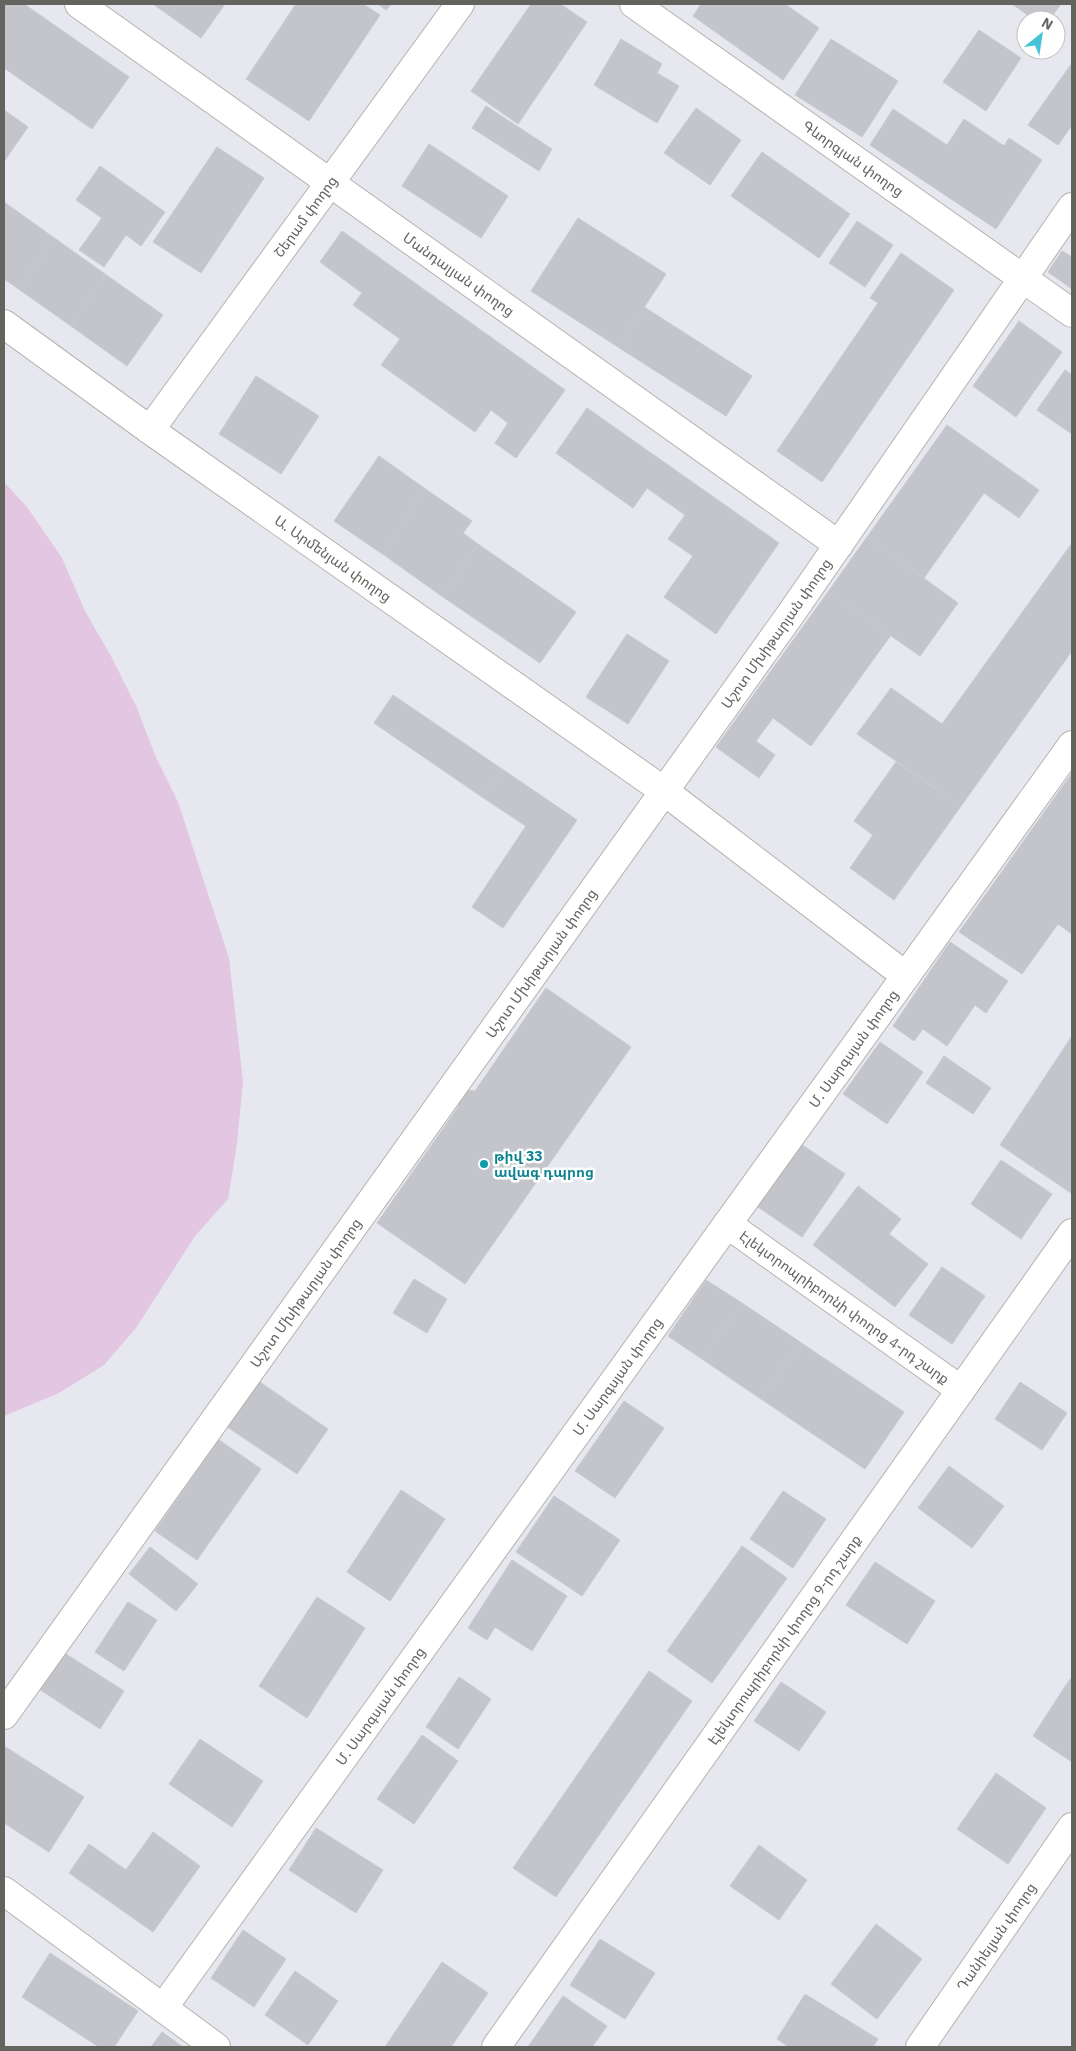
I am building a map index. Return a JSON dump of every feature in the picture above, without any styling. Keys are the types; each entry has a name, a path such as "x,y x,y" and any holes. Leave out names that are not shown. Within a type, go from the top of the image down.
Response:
{"street":[{"name":"Մանդալյան փողոց","path":"79,4 839,545"},
{"name":"Շերամ փողոց","path":"150,430 460,4"},
{"name":"Գևորգյան փողոց","path":"634,4 1072,313"},
{"name":"Աշոտ Մխիթարյան փողոց","path":"4,1715 839,545 1072,207"},
{"name":"Ա. Արմենյան փողոց","path":"4,324 150,430 664,791 906,976"},
{"name":"Մ. Սարգսյան փողոց","path":"163,2008 1072,745"},
{"name":"Էլեկտրոպրիբորնի փողոց 4-րդ շարք","path":"728,1224 961,1390"},
{"name":"Էլեկտրոպրիբորնի փողոց 9-րդ շարք","path":"496,2047 1072,1233"},
{"name":"Դանիելյան փողոց","path":"920,2047 1072,1827"},
{"path":"4,1891 216,2047"}],"shaded area":[{"path":"4,482 27,507 62,558 85,611 112,658 137,708 155,755 178,802 229,958 243,1081 237,1144 228,1199 195,1236 136,1328 104,1365 59,1393 4,1416"}],"building":[{"path":"4,4 24,4 129,77 92,129 4,68"},
{"path":"153,4 225,4 201,38"},
{"path":"296,4 363,4 380,15 309,121 246,79"},
{"path":"378,4 391,4 386,10"},
{"path":"531,4 560,4 587,22 518,124 471,91"},
{"path":"701,4 785,4 819,28 783,80 693,16"},
{"path":"1012,4 1061,4 1056,10 1021,10"},
{"path":"979,30 1016,55 1016,60 1020,60 986,111 943,82"},
{"path":"621,39 662,64 657,73 679,86 657,123 594,85"},
{"path":"831,39 898,81 862,137 795,95"},
{"path":"1072,63 1072,125 1058,145 1028,125"},
{"path":"486,106 552,149 539,171 472,128"},
{"path":"696,108 741,140 710,185 664,153"},
{"path":"893,109 947,145 964,119 1004,146 1009,138 1042,160 996,229 870,145"},
{"path":"4,110 28,127 5,160 4,160"},
{"path":"429,144 508,196 481,238 402,186"},
{"path":"217,147 264,178 201,273 153,242"},
{"path":"762,152 850,214 819,258 731,196"},
{"path":"100,166 165,212 141,246 126,235 104,267 79,250 102,218 76,200"},
{"path":"4,202 53,237 20,290 4,279"},
{"path":"578,218 666,274 618,347 531,291"},
{"path":"857,221 893,245 865,287 829,263"},
{"path":"342,231 565,390 516,458 495,443 508,423 491,410 475,432 381,365 400,339 353,305 362,293 320,262"},
{"path":"53,237 105,274 71,326 20,290"},
{"path":"1062,251 1072,257 1072,289 1048,272"},
{"path":"901,253 954,290 822,482 777,451 878,303 870,298"},
{"path":"105,274 163,315 127,366 71,326"},
{"path":"644,307 752,376 726,416 618,347"},
{"path":"1019,321 1062,352 1016,417 973,386"},
{"path":"1065,370 1072,375 1072,434 1037,410"},
{"path":"256,376 319,416 281,474 219,434"},
{"path":"587,408 779,543 716,634 664,597 693,556 668,539 685,515 647,488 633,508 556,453"},
{"path":"947,425 1039,490 1019,518 984,493 924,578 867,537"},
{"path":"379,456 424,488 384,555 334,521"},
{"path":"424,488 472,521 463,533 478,544 443,597 384,555"},
{"path":"867,537 958,603 920,656 828,592"},
{"path":"1072,543 1072,651 961,806 857,734 891,688 942,724"},
{"path":"478,544 576,612 540,663 443,597"},
{"path":"828,592 891,635 811,746 773,718 756,741 775,755 759,778 716,747"},
{"path":"627,634 669,661 628,724 586,697"},
{"path":"393,695 502,769 482,797 374,723"},
{"path":"896,762 961,806 894,900 850,868 873,835 854,821"},
{"path":"502,769 577,820 503,928 472,907 526,826 482,797"},
{"path":"1072,773 1072,934 1058,924 1022,974 959,932"},
{"path":"950,942 1008,981 986,1013 975,1005 947,1046 923,1029 914,1041 893,1026"},
{"name":"թիվ 33 ավագ դպրոց","path":"546,988 631,1047 465,1284 377,1223 459,1106 454,1089 475,1091"},
{"path":"1072,1036 1072,1192 1071,1193 1000,1145"},
{"path":"880,1042 923,1072 887,1124 843,1094"},
{"path":"944,1056 991,1088 973,1114 926,1083"},
{"path":"801,1144 845,1174 802,1237 758,1207"},
{"path":"1001,1160 1052,1194 1021,1239 971,1204"},
{"path":"858,1186 901,1219 889,1234 928,1264 895,1307 813,1245"},
{"path":"942,1267 985,1296 952,1344 909,1315"},
{"path":"414,1279 447,1299 427,1333 393,1313"},
{"path":"706,1280 742,1303 702,1359 668,1336"},
{"path":"742,1303 800,1342 761,1399 702,1359"},
{"path":"800,1342 904,1412 865,1469 761,1399"},
{"path":"254,1378 328,1429 297,1474 223,1424"},
{"path":"1020,1382 1067,1413 1042,1450 995,1419"},
{"path":"624,1401 664,1428 615,1498 575,1471"},
{"path":"219,1440 261,1469 197,1560 155,1531"},
{"path":"949,1466 1004,1506 972,1548 918,1508"},
{"path":"401,1490 445,1519 390,1601 347,1572"},
{"path":"783,1491 826,1519 793,1568 750,1539"},
{"path":"554,1496 620,1540 582,1596 516,1552"},
{"path":"742,1546 787,1578 712,1683 667,1651"},
{"path":"150,1547 198,1584 176,1611 129,1574"},
{"path":"512,1560 567,1596 532,1651 495,1627 487,1640 468,1628"},
{"path":"875,1562 935,1601 907,1644 846,1605"},
{"path":"317,1597 365,1628 307,1718 259,1686"},
{"path":"128,1602 157,1620 124,1671 95,1652"},
{"path":"63,1652 124,1691 100,1729 39,1689"},
{"path":"649,1671 692,1701 556,1897 513,1868"},
{"path":"459,1677 491,1699 458,1749 426,1727"},
{"path":"1072,1677 1072,1689 1066,1685"},
{"path":"781,1682 826,1712 799,1751 754,1721"},
{"path":"1066,1685 1072,1689 1072,1762 1033,1736"},
{"path":"422,1735 458,1761 414,1824 377,1799"},
{"path":"200,1739 263,1781 232,1827 169,1784"},
{"path":"4,1746 84,1797 49,1852 4,1823"},
{"path":"996,1773 1046,1808 1008,1864 957,1829"},
{"path":"316,1828 383,1870 356,1913 289,1870"},
{"path":"153,1832 200,1866 153,1932 69,1873 89,1844 126,1870"},
{"path":"759,1845 807,1880 779,1920 730,1886"},
{"path":"876,1924 922,1959 877,2019 831,1984"},
{"path":"243,1930 286,1959 254,2007 211,1978"},
{"path":"600,1939 655,1973 625,2019 570,1985"},
{"path":"50,1953 138,2011 114,2047 99,2047 22,1997"},
{"path":"442,1962 488,1993 451,2047 385,2047"},
{"path":"295,1971 338,2001 308,2045 265,2015"},
{"path":"805,1994 878,2039 873,2047 789,2047 777,2039"},
{"path":"563,1996 607,2026 592,2047 528,2047"},
{"path":"162,2032 183,2047 151,2047"}],"place":[{"name":"թիվ 33 ավագ դպրոց","path":"484,1164"}]}
